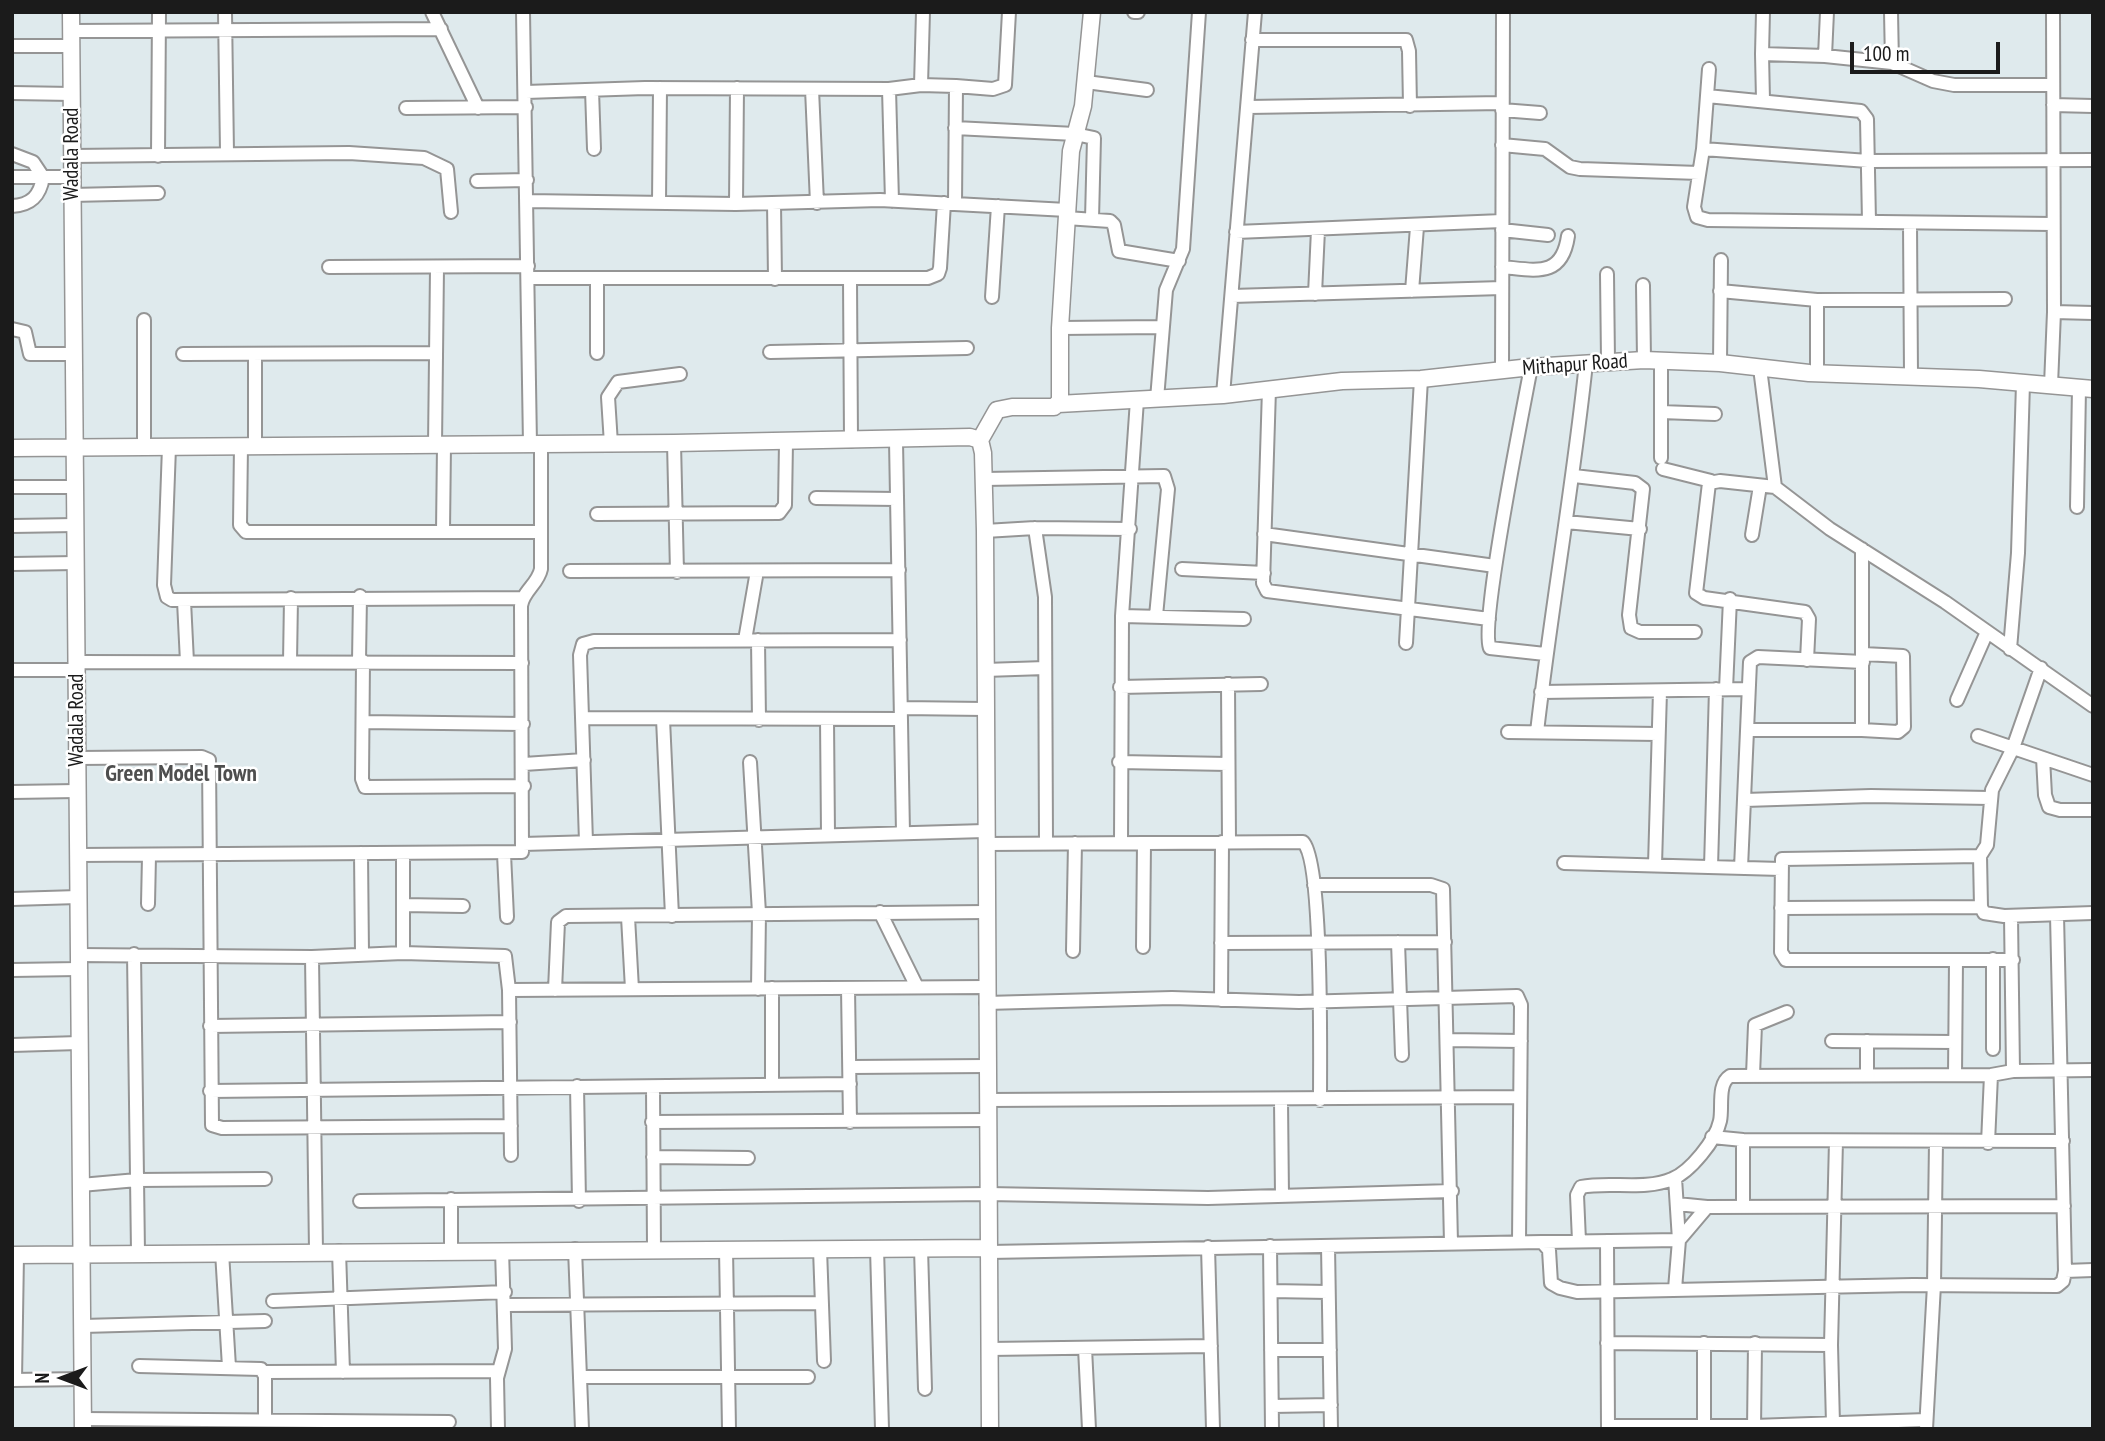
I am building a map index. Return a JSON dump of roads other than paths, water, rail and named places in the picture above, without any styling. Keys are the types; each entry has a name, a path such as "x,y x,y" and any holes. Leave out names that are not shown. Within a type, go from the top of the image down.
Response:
{"street":[{"name":"Wadala Road","path":"71,12 83,1424"},
{"path":"158,156 159,12"},
{"path":"225,12 227,153"},
{"path":"432,12 478,108"},
{"path":"78,855 520,853 523,844 524,786 522,598 540,575 541,532 528,272 523,12"},
{"path":"921,85 923,12"},
{"path":"526,92 660,88 889,89 921,85 993,89 1005,85 1009,12"},
{"path":"1058,404 1061,394 1060,328 1067,214 1075,134 1086,82 1092,12"},
{"path":"1157,399 1166,290 1183,249 1199,12"},
{"path":"1223,395 1255,12"},
{"path":"1502,371 1503,12"},
{"path":"1763,12 1763,100"},
{"path":"1825,56 1827,12"},
{"path":"1891,12 1892,63"},
{"path":"2051,386 2054,312 2053,12"},
{"path":"12,46 159,30 441,29"},
{"path":"1252,40 1406,40 1409,51 1410,106"},
{"path":"1762,54 1825,56 1892,63 1933,81 1954,85 2053,85"},
{"path":"1709,69 1695,208 1697,217 2053,224"},
{"path":"1086,82 1147,90"},
{"path":"329,267 528,272 597,279 928,278 938,274 949,204 956,86"},
{"path":"659,204 660,88"},
{"path":"736,204 737,88"},
{"path":"812,89 817,203"},
{"path":"889,89 892,201"},
{"path":"592,90 594,149"},
{"path":"12,93 72,94"},
{"path":"1707,96 1861,111 1867,119 1869,222"},
{"path":"2053,105 2093,106"},
{"path":"1248,107 1502,106 1540,113"},
{"path":"406,108 526,107"},
{"path":"955,128 1091,136 1096,142 1092,219"},
{"path":"1502,145 1545,149 1570,167 1580,169 1699,173"},
{"path":"1703,149 1868,161 2093,160"},
{"path":"72,156 349,153 432,159 447,169 450,177 451,212"},
{"path":"12,154 33,162 43,177"},
{"path":"12,177 72,177"},
{"path":"12,206 27,205 36,197 43,177"},
{"path":"477,181 527,180"},
{"path":"72,195 158,193"},
{"path":"527,201 736,204 892,201 998,206 1110,221 1114,225 1116,246 1123,254 1179,261"},
{"path":"774,203 775,279"},
{"path":"992,297 998,206"},
{"path":"1910,223 1911,376"},
{"path":"1236,232 1502,225 1548,235"},
{"path":"1412,291 1417,226"},
{"path":"1315,294 1318,230"},
{"path":"1502,267 1540,270 1557,264 1564,257 1568,236"},
{"path":"1720,363 1721,260"},
{"path":"437,268 435,353 443,531"},
{"path":"1607,274 1608,361"},
{"path":"597,279 597,353"},
{"path":"850,279 851,441"},
{"path":"1643,285 1644,360"},
{"path":"1232,296 1502,288"},
{"path":"1720,291 1817,300 1910,302 2005,299"},
{"path":"1817,300 1817,373"},
{"path":"2054,312 2093,313"},
{"path":"144,320 144,448"},
{"path":"1060,328 1162,327"},
{"path":"12,329 25,332 30,354 73,354"},
{"path":"770,352 851,353 968,348"},
{"path":"183,354 255,356 435,353"},
{"path":"255,356 240,526 246,533 541,532"},
{"path":"1661,360 1662,463 1712,481 1775,487 2093,706"},
{"name":"Mithapur Road","path":"980,440 997,410 1223,395 1342,381 1421,379 1608,361 1720,363 1817,373 1911,376 2086,389"},
{"path":"1537,732 1545,654 1574,475 1586,363"},
{"path":"1531,367 1495,566 1487,635 1490,648 1545,654"},
{"path":"1760,368 1775,487"},
{"path":"611,444 608,397 612,387 618,382 630,379 680,374"},
{"path":"1406,643 1421,379"},
{"path":"2010,649 2018,553 2023,383"},
{"path":"1269,389 1264,588 1272,593 1489,619"},
{"path":"2077,507 2086,389"},
{"path":"1121,842 1119,762 1122,616 1138,400"},
{"path":"1661,412 1716,414"},
{"path":"12,448 786,442 970,437 980,440 985,531 990,1429"},
{"path":"896,440 903,833"},
{"path":"597,514 779,513 785,505 786,442"},
{"path":"674,443 677,572"},
{"path":"169,447 164,585 167,597 184,601 360,597 522,598"},
{"path":"984,479 1132,478 1152,474 1164,476 1168,489 1156,616"},
{"path":"1574,475 1639,484 1644,495 1629,614 1630,628 1640,632 1695,632"},
{"path":"1712,481 1700,538 1696,593 1704,598 1730,599 1805,611 1809,618 1807,660"},
{"path":"1752,535 1760,486"},
{"path":"12,487 75,487"},
{"path":"816,498 897,499"},
{"path":"1566,522 1640,529"},
{"path":"12,526 75,526"},
{"path":"985,531 1035,528 1130,529"},
{"path":"1035,528 1044,583 1046,843"},
{"path":"1265,534 1412,552 1495,566"},
{"path":"1862,549 1862,730"},
{"path":"12,564 76,563"},
{"path":"1182,569 1264,573"},
{"path":"570,571 899,570"},
{"path":"757,572 752,639 759,720"},
{"path":"360,597 362,779 365,787 524,786"},
{"path":"290,662 291,598"},
{"path":"1711,867 1721,689 1730,599"},
{"path":"184,601 187,662"},
{"path":"1122,616 1244,619"},
{"path":"1957,700 1987,632"},
{"path":"586,842 580,655 583,644 588,641 900,640"},
{"path":"1741,868 1748,669 1754,658 1807,660 1903,656 1904,727 1898,732 1747,730"},
{"path":"12,670 187,662 522,663"},
{"path":"985,670 1045,668"},
{"path":"2041,668 2013,748 1990,798 1987,845 1980,856 1981,907 1988,914 2011,916 2093,913"},
{"path":"1221,999 1228,684"},
{"path":"1120,687 1261,684"},
{"path":"1541,692 1748,689"},
{"path":"1655,864 1660,691"},
{"path":"583,718 827,719 985,709"},
{"path":"663,719 671,916"},
{"path":"827,719 828,835"},
{"path":"363,722 523,724"},
{"path":"1508,732 1658,734"},
{"path":"1978,736 2093,775"},
{"path":"77,758 202,757 209,760 212,956 210,1091 211,1120 215,1128 510,1126"},
{"path":"2043,758 2045,795 2049,807 2060,810 2093,810"},
{"path":"524,764 584,760"},
{"path":"750,762 759,913 758,989"},
{"path":"1119,762 1227,764"},
{"path":"12,792 77,791"},
{"path":"1745,800 1871,796 1990,798"},
{"path":"523,844 903,833 1046,843 1303,842 1309,850 1314,885 1320,1001 1320,1100"},
{"path":"1143,947 1144,842"},
{"path":"1073,951 1074,843"},
{"path":"360,853 362,954"},
{"path":"403,853 404,953"},
{"path":"504,854 506,917"},
{"path":"148,904 149,856"},
{"path":"1980,856 1782,859 1781,952 1786,960 2013,960"},
{"path":"1564,863 1781,869"},
{"path":"1314,885 1440,887 1444,892 1451,1243"},
{"path":"12,899 78,897"},
{"path":"403,905 463,906"},
{"path":"1781,908 1981,907"},
{"path":"880,912 917,988"},
{"path":"555,990 556,929 561,918 759,913 986,912"},
{"path":"1542,1242 1549,1250 1549,1276 1555,1286 1577,1292 1835,1286 2057,1286 2063,1281 2065,1271 2057,915"},
{"path":"2011,916 2013,1071"},
{"path":"628,918 632,989"},
{"path":"1398,942 1402,1055"},
{"path":"1221,943 1445,942"},
{"path":"12,971 134,954 312,957 404,953 503,955 508,962 511,1155"},
{"path":"134,954 138,1252"},
{"path":"312,957 316,1251"},
{"path":"1993,959 1993,1049"},
{"path":"1955,1075 1956,960"},
{"path":"772,988 772,1084"},
{"path":"848,988 850,1122"},
{"path":"509,990 917,988 986,995 1320,1001 1517,996 1521,1005 1518,1242"},
{"path":"1753,1075 1755,1025 1787,1012"},
{"path":"210,1026 510,1022"},
{"path":"1448,1040 1521,1041"},
{"path":"1832,1041 1955,1042"},
{"path":"1867,1041 1867,1074"},
{"path":"12,1045 79,1043"},
{"path":"850,1067 987,1066"},
{"path":"1579,1241 1577,1195 1581,1187 1656,1182 1675,1178 1713,1137 1720,1122 1725,1079 1733,1075 1991,1075 2013,1071 2093,1070"},
{"path":"1988,1143 1991,1075"},
{"path":"210,1091 850,1084"},
{"path":"578,1086 579,1200"},
{"path":"653,1087 654,1249"},
{"path":"987,1100 1282,1101 1519,1097"},
{"path":"1282,1101 1282,1195"},
{"path":"652,1122 987,1120"},
{"path":"1713,1137 1743,1140 1988,1143 2063,1141"},
{"path":"1743,1140 1743,1206"},
{"path":"1833,1424 1831,1345 1835,1286 1836,1141"},
{"path":"1607,1241 1608,1428 1926,1424 1934,1285 1936,1142"},
{"path":"653,1157 748,1158"},
{"path":"1675,1178 1679,1240 1675,1289"},
{"path":"81,1185 137,1180 265,1180"},
{"path":"360,1200 988,1194 1208,1198 1452,1191"},
{"path":"451,1199 451,1251"},
{"path":"1677,1203 1707,1207 2064,1206"},
{"path":"83,1379 14,1380 15,1255 575,1249 989,1250 1679,1240 1707,1207"},
{"path":"1270,1246 1272,1429"},
{"path":"1328,1246 1331,1429"},
{"path":"1208,1247 1213,1429"},
{"path":"877,1248 882,1429"},
{"path":"921,1248 925,1389"},
{"path":"575,1249 582,1429"},
{"path":"726,1249 729,1429"},
{"path":"820,1249 824,1361"},
{"path":"498,1429 499,1371 505,1349 502,1250"},
{"path":"339,1251 343,1372"},
{"path":"222,1252 229,1367"},
{"path":"2065,1271 2093,1270"},
{"path":"1271,1291 1328,1292"},
{"path":"273,1301 341,1298 505,1298 578,1303 821,1303"},
{"path":"83,1326 265,1321"},
{"path":"1607,1343 1831,1345"},
{"path":"1704,1343 1704,1426"},
{"path":"1754,1427 1755,1343"},
{"path":"989,1349 1211,1346"},
{"path":"1085,1348 1089,1429"},
{"path":"1272,1350 1330,1350"},
{"path":"139,1366 256,1368 264,1372 499,1371"},
{"path":"264,1372 265,1420"},
{"path":"581,1377 808,1377"},
{"path":"1272,1406 1331,1405"},
{"path":"83,1424 265,1420 449,1422"}],"district":[{"name":"Green Model Town","path":"181,774"}]}
